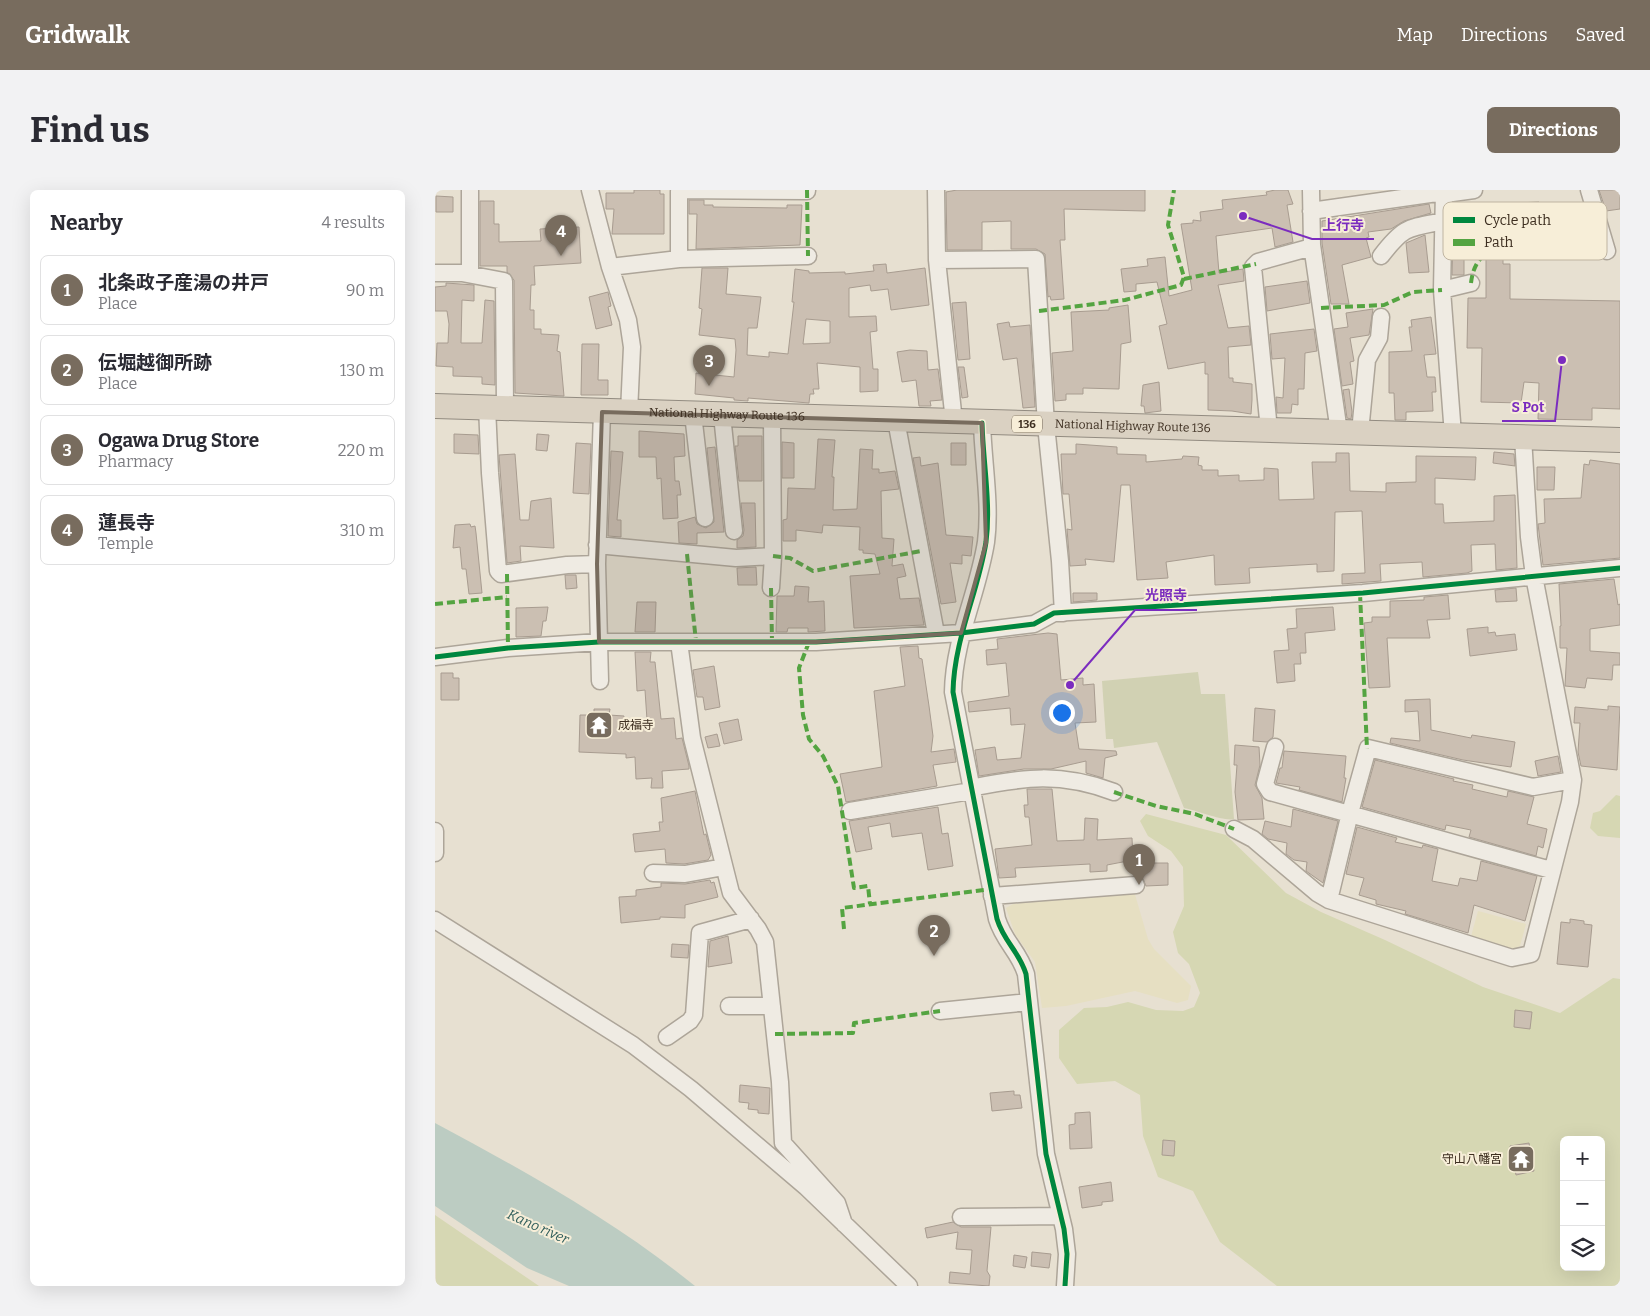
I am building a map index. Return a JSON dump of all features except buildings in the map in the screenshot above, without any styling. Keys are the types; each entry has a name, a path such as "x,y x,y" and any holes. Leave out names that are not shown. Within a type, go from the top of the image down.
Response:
{"highway":[{"name":"National Highway Route 136","path":"435,406 1620,440"}],"street":[{"path":"470,190 470,274"},
{"path":"590,190 610,268 628,320 632,346 629,412"},
{"path":"679,259 679,190 807,191"},
{"path":"936,190 937,260 954,422"},
{"path":"1311,190 1312,247 1350,432"},
{"path":"1311,211 1445,192 1474,190"},
{"path":"1589,190 1593,202"},
{"path":"1381,256 1397,236 1409,228 1443,221"},
{"path":"1269,430 1253,267 1258,262 1312,247"},
{"path":"610,268 679,259 809,256"},
{"path":"1443,256 1442,290 1453,435"},
{"path":"937,260 1036,259 1046,425 1060,561 1063,613"},
{"path":"435,273 470,274 504,281 490,474 498,571 501,574 567,565 597,564"},
{"path":"1442,290 1471,283"},
{"path":"1350,432 1367,360 1379,338 1381,317"},
{"path":"600,681 597,545 602,412"},
{"path":"693,414 705,518"},
{"path":"723,415 734,531"},
{"path":"771,588 773,556 772,417"},
{"path":"896,420 936,634"},
{"path":"982,423 987,518 985,543 961,633 954,666 953,692 970,789 1001,934 1022,961 1029,1002 1046,1154 1067,1254 1065,1286"},
{"path":"1235,829 1253,839 1317,893 1329,900 1512,958 1531,954 1551,870 1570,802 1573,780 1534,576 1529,537 1523,437"},
{"path":"597,545 736,558 773,556"},
{"path":"435,657 508,648 599,642 816,642 961,633 1034,624 1054,613 1363,593 1620,568"},
{"path":"679,642 692,738 731,893 751,919 765,942 780,1082 783,1143 837,1203 843,1224"},
{"path":"1275,747 1265,784 1266,789 1270,792 1551,870"},
{"path":"1329,900 1349,813 1369,748 1533,787 1573,780"},
{"path":"849,810 1021,778 1042,777 1069,780 1115,792"},
{"path":"435,831 435,853"},
{"path":"653,873 685,874 724,867"},
{"path":"992,896 1136,885"},
{"path":"667,1037 690,1021 694,1015 700,933 751,919"},
{"path":"435,920 633,1045 746,1133 806,1187 909,1286"},
{"path":"940,1011 1029,1002"},
{"path":"729,1006 772,1006"},
{"path":"961,1217 1060,1216"}],"highlighted area":[{"path":"602,412 982,423 986,543 961,633 816,642 599,642 597,564"}],"shaded area":[{"path":"1134,891 1148,939 1154,949 1191,986 1188,1000 1177,1003 1135,991 1066,1006 1042,1008 1035,962 1015,934 1006,908 1013,904"},
{"path":"1478,911 1526,924 1520,946 1509,951 1470,940"}],"green space":[{"path":"1198,672 1201,694 1225,694 1234,819 1217,817 1184,808 1157,742 1114,748 1113,739 1106,739 1102,681"},
{"path":"1616,795 1620,796 1620,838 1598,836 1590,828 1593,813 1600,811"},
{"path":"1146,814 1226,835 1286,893 1321,912 1483,987 1560,1013 1613,978 1620,979 1620,1286 1277,1286 1220,1242 1193,1191 1158,1177 1143,1136 1140,1095 1115,1081 1077,1084 1059,1058 1059,1030 1084,1008 1107,1007 1128,1002 1156,1010 1183,1011 1194,1007 1200,993 1189,964 1178,953 1173,932 1184,906 1183,867 1171,851 1148,836 1140,821"},
{"path":"435,1215 539,1286 436,1286"}],"water":[{"name":"Kano river","path":"435,1123 602,1219 634,1240 695,1286 569,1286 527,1268 435,1206"}],"marked path":[{"path":"807,190 808,256"},
{"path":"1039,311 1125,300 1181,285 1184,277 1168,225 1174,190"},
{"path":"1471,283 1474,269 1479,260"},
{"path":"1184,279 1256,264"},
{"path":"1321,308 1384,305 1413,292 1442,290"},
{"path":"773,556 790,558 813,571 921,551"},
{"path":"687,554 696,642"},
{"path":"507,574 508,648"},
{"path":"771,588 772,642"},
{"path":"1360,593 1367,749"},
{"path":"435,604 507,597"},
{"path":"809,642 799,668 803,715 809,739 823,756 838,786 854,888 868,886 870,904"},
{"path":"1114,792 1156,806 1195,814 1234,829"},
{"path":"844,929 842,908 991,889"},
{"path":"775,1034 853,1033 854,1023 940,1011"}],"cycle path":[{"path":"982,423 987,498 986,542 978,579 957,653 953,692 997,919 1003,934 1026,974 1046,1154 1064,1229 1067,1254 1065,1286"},
{"path":"435,657 508,648 599,642 816,642 961,633 1034,624 1054,613 1363,593 1620,568"}],"place":[{"name":"上行寺","path":"1243,216"},
{"name":"蓮長寺","path":"561,256"},
{"name":"S Pot","path":"1562,360"},
{"name":"Ogawa Drug Store","path":"709,386"},
{"name":"光照寺","path":"1070,685"},
{"name":"成福寺","path":"599,725"},
{"name":"北条政子産湯の井戸","path":"1139,885"},
{"name":"伝堀越御所跡","path":"934,956"},
{"name":"守山八幡宮","path":"1521,1159"}]}
